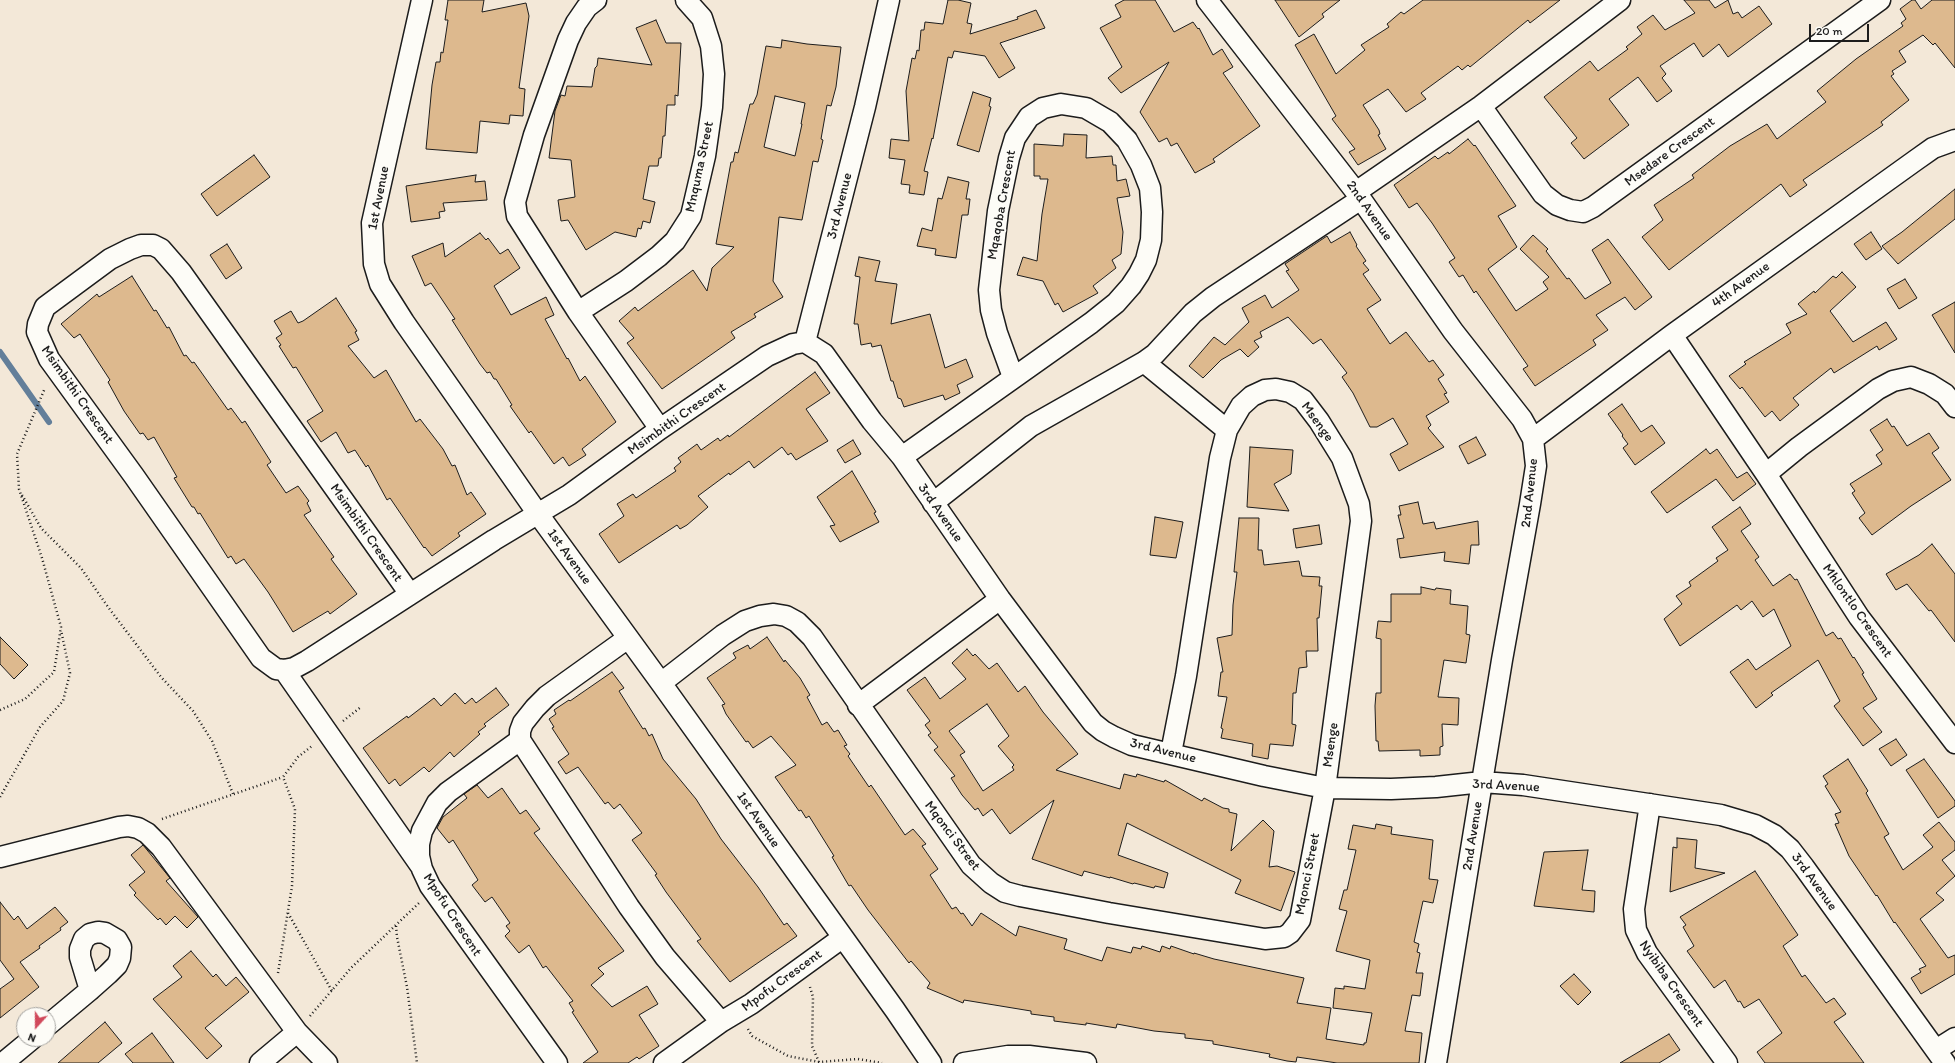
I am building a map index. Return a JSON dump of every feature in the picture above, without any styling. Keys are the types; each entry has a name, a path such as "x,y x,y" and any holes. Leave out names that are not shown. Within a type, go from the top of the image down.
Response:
{"street":[{"name":"1st Avenue","path":"422,0 372,223 374,264 380,284 404,322 538,514 661,683 931,1063"},
{"path":"596,0 583,12 568,40 534,135 515,202 517,216 578,312 660,429"},
{"name":"Mnquma Street","path":"578,312 626,281 659,256 675,241 691,216 705,156 712,107 714,74 711,46 702,18 686,0"},
{"name":"3rd Avenue","path":"889,0 865,107 805,342 824,354 872,421 902,457 1000,600 1093,723 1114,737 1132,744 1264,776 1325,788 1390,789 1482,782 1523,785 1736,818 1755,825 1774,835 1790,849 1940,1056"},
{"name":"2nd Avenue","path":"1207,0 1359,195 1453,331 1522,418 1533,439 1536,466 1436,1063"},
{"path":"933,503 1031,426 1144,362 1155,354 1193,313 1213,297 1359,195 1620,0"},
{"name":"Msedare Crescent","path":"1480,106 1543,194 1557,205 1570,210 1582,212 1593,207 1880,0"},
{"name":"Mqaqoba Crescent","path":"902,457 1091,323 1116,302 1131,286 1146,260 1151,240 1152,212 1150,188 1141,165 1127,140 1110,122 1086,108 1061,104 1043,108 1029,117 1015,138 1009,158 998,211 989,290 991,310 997,333 1013,377"},
{"name":"4th Avenue","path":"1533,439 1672,335 1916,160 1933,148 1955,140"},
{"name":"Msimbithi Crescent","path":"410,594 181,272 161,249 153,245 141,245 130,249 110,259 45,307 38,324 37,332 49,359 134,476 261,658 276,668 284,670 294,668 307,661 600,474 660,429 767,356 793,344 805,342"},
{"name":"Mhlontlo Crescent","path":"1672,335 1766,474 1859,617 1955,743"},
{"path":"1144,362 1227,430"},
{"path":"1766,474 1799,447 1872,394 1893,381 1911,376 1929,384 1945,394 1955,407"},
{"name":"Msenge","path":"1171,753 1186,676 1220,458 1227,430 1241,406 1252,396 1265,390 1276,389 1290,392 1303,400 1319,421 1342,458 1359,504 1361,521 1325,788"},
{"path":"858,705 1000,600"},
{"name":"Mqonci Street","path":"661,683 728,631 750,619 774,614 786,616 796,622 812,637 966,858 981,875 1005,892 1109,913 1266,938 1284,937 1290,933 1300,920 1325,788"},
{"path":"628,638 534,708 522,723 520,740 629,907 670,962 721,1022"},
{"path":"284,670 426,877"},
{"name":"Mpofu Crescent","path":"520,740 448,792 437,803 422,831 418,844 419,856 426,877 557,1063"},
{"name":"Nyibiba Crescent","path":"1650,804 1634,910 1636,930 1647,953 1727,1063"},
{"path":"0,857 119,827 128,826 138,828 147,833 161,847 297,1032 327,1063"},
{"name":"Mpofu Crescent","path":"664,1063 842,938"},
{"path":"56,1018 90,990"},
{"path":"260,1063 297,1032"},
{"path":"1940,1056 1955,1038"},
{"path":"3,1063 22,1047"},
{"path":"964,1063 1008,1056 1029,1056 1086,1063"}],"path":[{"path":"0,797 40,727 63,701 70,673 61,627 42,558 19,489 17,454 45,388 49,359"},
{"path":"19,489 41,528 81,568 108,607 161,677 193,711 212,740 234,794"},
{"path":"0,710 25,699 54,672 61,627"},
{"path":"138,828 282,778 298,757 361,707"},
{"path":"278,1007 278,965 292,886 295,809 282,778"},
{"path":"297,1032 351,968 417,907 426,877"},
{"path":"288,912 332,991"},
{"path":"396,926 396,937 407,987 417,1063"},
{"path":"802,966 813,997 812,1046 819,1063"},
{"path":"738,1012 752,1036 788,1056 819,1063 858,1059 882,1063"}],"building":[{"path":"448,0 484,0 482,12 526,3 529,16 519,88 525,89 523,116 510,115 509,124 480,121 477,153 426,149 432,85 436,62 440,62 441,52 443,53 448,20 445,20"},
{"path":"948,0 958,0 971,3 967,23 972,24 970,34 1018,19 1017,17 1036,10 1045,28 1000,43 1015,68 999,78 985,56 954,51 952,58 948,57 933,139 932,138 924,171 928,172 924,195 909,193 910,185 901,184 905,160 889,158 891,139 909,141 906,91 912,58 915,59 917,50 919,51 921,30 924,30 925,22 943,24"},
{"path":"1124,0 1155,0 1174,32 1193,22 1198,29 1199,28 1213,55 1222,49 1233,67 1223,73 1260,126 1213,159 1215,162 1195,173 1177,143 1171,146 1167,138 1159,142 1140,112 1169,62 1121,93 1108,78 1122,67 1100,28 1121,17 1115,5"},
{"path":"1275,0 1340,0 1322,14 1324,17 1299,37"},
{"path":"1423,0 1560,0 1530,23 1528,20 1470,67 1468,65 1462,70 1458,66 1421,93 1426,99 1406,112 1388,89 1363,105 1379,130 1380,134 1378,135 1386,149 1358,165 1349,152 1355,149 1332,119 1336,116 1295,45 1314,34 1336,74 1365,50 1361,45 1389,27 1387,24 1401,12 1404,14"},
{"path":"1684,0 1709,0 1715,8 1728,0 1733,14 1738,12 1742,18 1759,6 1772,24 1728,57 1719,44 1703,57 1694,43 1660,66 1666,74 1662,78 1672,91 1657,102 1638,77 1609,99 1629,125 1584,159 1571,143 1577,138 1544,97 1590,61 1598,71 1628,49 1626,47 1642,34 1637,27 1653,15 1665,30 1695,13"},
{"path":"1912,0 1915,0 1921,9 1932,0 1955,0 1955,68 1935,43 1933,45 1923,35 1899,51 1906,62 1892,71 1894,74 1891,76 1909,100 1881,122 1883,125 1803,180 1807,185 1790,197 1781,184 1669,270 1642,237 1663,220 1654,205 1694,178 1692,175 1730,146 1767,124 1777,139 1826,102 1817,91 1856,59 1903,26 1901,23 1906,19 1900,9"},
{"path":"656,20 666,43 681,43 678,96 675,95 675,105 667,105 665,136 663,136 661,158 659,158 658,166 649,166 643,199 655,202 650,223 643,221 641,229 638,228 636,237 615,232 586,250 568,220 561,221 558,200 575,197 571,160 549,158 555,111 561,95 565,96 567,86 592,87 598,58 652,65 636,28"},
{"path":"782,40 841,47 836,87 831,106 827,105 821,139 823,140 818,162 813,161 802,220 779,217 773,281 783,297 754,314 756,317 731,332 735,338 662,389 627,343 634,338 619,321 635,307 638,311 693,270 707,291 712,268 734,247 716,244 731,162 733,162 735,152 738,153 750,104 753,104 757,95 766,46 781,48","holes":["775,96 805,103 795,156 764,147"]},
{"path":"973,92 991,98 989,106 991,107 979,152 957,145"},
{"path":"1064,134 1087,135 1086,158 1112,156 1113,165 1116,165 1117,181 1126,179 1130,196 1117,198 1123,232 1121,254 1112,260 1116,268 1093,286 1098,293 1063,312 1058,303 1055,305 1043,281 1017,275 1023,257 1037,261 1042,214 1048,179 1040,179 1040,176 1034,176 1034,144 1063,146"},
{"path":"1468,139 1474,146 1475,145 1516,206 1498,216 1517,247 1488,269 1516,311 1548,289 1543,282 1549,277 1520,249 1533,235 1548,249 1546,251 1567,279 1569,278 1585,299 1611,283 1592,250 1608,239 1652,297 1635,310 1625,297 1596,315 1608,330 1593,340 1596,345 1535,386 1523,369 1528,366 1476,291 1474,293 1463,275 1459,277 1449,262 1455,258 1432,223 1417,203 1409,208 1394,185 1435,156 1438,159 1448,152 1449,154"},
{"path":"254,155 270,177 217,216 201,194"},
{"path":"476,175 475,182 485,181 487,200 443,203 445,211 439,212 440,218 411,222 406,186"},
{"path":"948,177 969,182 966,199 970,199 968,215 962,215 956,258 935,255 936,249 917,246 922,228 932,231 938,198 942,199"},
{"path":"1955,189 1955,219 1898,264 1882,246 1902,232"},
{"path":"1350,232 1357,245 1356,246 1366,261 1363,263 1369,270 1363,274 1381,300 1367,309 1390,344 1406,332 1429,362 1433,360 1444,375 1438,379 1447,393 1444,394 1449,402 1426,416 1431,425 1428,428 1444,447 1399,471 1390,454 1408,444 1393,418 1377,427 1370,427 1353,393 1342,377 1347,373 1321,339 1313,344 1288,317 1260,332 1262,337 1254,341 1259,347 1248,357 1240,349 1221,360 1203,378 1189,366 1214,337 1225,345 1249,322 1242,308 1265,295 1272,308 1299,290 1286,271 1289,270 1285,264 1327,236 1331,243"},
{"path":"1871,232 1882,249 1866,260 1854,244"},
{"path":"480,233 486,240 488,238 500,254 508,249 520,268 494,286 511,315 546,297 554,315 545,319 567,359 568,358 580,381 585,376 616,422 582,449 586,455 569,466 563,457 554,464 531,431 529,433 510,406 512,405 496,379 494,379 490,372 487,373 480,364 452,320 455,319 431,283 425,286 412,256 443,243 445,257"},
{"path":"227,244 242,268 226,279 210,255"},
{"path":"859,257 880,261 875,281 897,284 891,324 930,314 945,368 966,359 973,377 957,385 960,393 945,400 943,395 904,407 901,399 898,398 893,381 891,381 881,345 872,347 871,343 861,345 858,324 854,324 860,277 855,276"},
{"path":"1842,272 1856,287 1830,311 1853,342 1886,322 1897,339 1879,350 1877,346 1834,373 1831,368 1793,398 1799,405 1780,421 1772,411 1765,417 1742,387 1740,389 1729,376 1746,364 1744,362 1791,333 1786,324 1807,314 1798,304 1814,291 1815,293 1833,276 1836,278"},
{"path":"132,276 154,311 156,310 167,328 169,327 184,356 186,355 192,363 194,362 228,410 231,408 242,423 245,421 271,462 267,465 286,493 298,486 309,501 307,503 311,511 304,515 334,557 331,559 357,594 330,614 328,611 293,632 268,592 244,559 236,564 231,556 228,558 200,513 198,514 194,507 192,507 174,478 177,477 154,437 148,440 143,433 140,434 124,411 108,382 110,380 80,334 74,338 61,324 97,294 99,297"},
{"path":"1905,279 1917,298 1899,309 1887,289"},
{"path":"336,298 357,331 355,332 359,340 348,346 374,378 386,370 416,422 420,419 443,449 452,466 455,465 467,495 471,492 486,514 458,533 460,536 432,556 425,547 424,548 390,498 387,500 368,465 366,467 355,450 348,453 336,432 321,442 307,421 323,411 296,367 293,368 279,346 281,345 276,338 282,334 274,321 291,311 298,323"},
{"path":"1955,302 1955,353 1932,315"},
{"path":"815,372 830,393 806,409 828,441 796,460 791,453 788,455 782,447 754,468 749,461 730,475 729,473 698,496 708,507 687,525 680,529 677,525 619,563 599,534 624,516 617,504 633,494 636,498 676,471 674,468 681,462 678,458 697,444 701,450 718,438 720,441 728,435 729,437"},
{"path":"1622,404 1641,432 1652,425 1665,443 1635,465 1623,448 1628,444 1608,414"},
{"path":"1887,419 1892,427 1894,426 1907,446 1929,433 1939,448 1932,453 1951,480 1911,506 1872,535 1859,518 1865,513 1852,493 1855,491 1850,484 1882,464 1876,455 1883,450 1870,430"},
{"path":"1476,437 1486,455 1468,464 1459,446"},
{"path":"853,440 861,454 845,463 837,450"},
{"path":"1250,447 1293,450 1291,474 1274,484 1289,511 1247,507"},
{"path":"1706,449 1710,454 1717,449 1737,478 1747,472 1756,484 1733,501 1716,479 1667,513 1651,492"},
{"path":"852,471 876,512 874,513 879,522 840,542 830,526 835,525 817,497"},
{"path":"1418,502 1423,524 1434,522 1436,529 1478,521 1479,545 1471,545 1469,564 1444,561 1445,552 1400,558 1397,539 1404,538 1398,515 1401,515 1399,506"},
{"path":"1740,507 1751,524 1741,531 1759,557 1755,560 1773,586 1790,574 1795,580 1797,579 1826,636 1833,632 1838,639 1841,638 1864,673 1862,674 1877,699 1863,708 1882,732 1863,746 1834,706 1840,701 1818,660 1771,693 1773,695 1756,708 1730,672 1748,659 1756,670 1791,646 1774,609 1763,617 1752,601 1741,610 1737,605 1680,646 1664,619 1682,604 1676,596 1691,586 1689,582 1718,561 1716,558 1728,550 1712,527"},
{"path":"1155,517 1183,522 1176,558 1150,555"},
{"path":"1239,518 1259,518 1258,550 1262,550 1264,565 1299,561 1302,576 1320,577 1319,586 1322,586 1319,618 1317,618 1318,651 1306,651 1307,667 1299,668 1296,693 1293,693 1292,724 1296,725 1293,746 1270,744 1268,759 1252,756 1253,744 1221,738 1223,729 1221,728 1227,697 1218,696 1221,672 1223,672 1217,638 1232,635 1233,605 1237,572 1234,572"},
{"path":"1319,525 1322,544 1296,548 1293,529"},
{"path":"1932,544 1955,574 1955,642 1931,610 1929,611 1907,584 1896,590 1886,574 1919,555"},
{"path":"1421,587 1435,590 1436,588 1451,590 1450,604 1468,606 1466,634 1470,635 1466,663 1444,660 1438,697 1459,698 1458,725 1442,724 1443,746 1440,747 1440,755 1420,756 1420,750 1379,751 1378,741 1376,741 1375,706 1376,693 1381,693 1381,639 1376,638 1378,621 1391,622 1391,594 1421,594"},
{"path":"0,637 28,665 14,679 0,664"},
{"path":"767,637 784,662 785,660 800,678 810,695 807,697 822,725 827,722 834,732 838,730 847,745 844,746 850,754 848,756 869,787 871,785 905,835 913,829 926,844 922,846 938,869 930,875 952,909 956,907 961,914 963,913 972,926 981,913 1016,936 1019,926 1067,939 1064,949 1102,961 1107,947 1131,953 1133,947 1141,949 1142,946 1160,952 1162,946 1170,949 1171,946 1214,959 1304,978 1297,1003 1331,1008 1326,1039 1364,1045 1364,1043 1366,1043 1372,1013 1333,1008 1335,988 1344,989 1344,986 1365,989 1370,960 1336,951 1347,911 1339,909 1344,890 1347,890 1356,850 1348,849 1353,825 1375,829 1376,824 1392,827 1391,834 1433,840 1429,879 1438,880 1433,903 1423,901 1414,942 1419,944 1417,952 1420,953 1416,973 1423,973 1420,996 1412,995 1405,1031 1422,1033 1419,1063 1337,1063 1297,1057 1296,1062 1287,1061 1269,1057 1270,1054 1213,1044 1213,1041 1185,1038 1185,1034 1154,1031 1117,1024 1116,1028 1086,1023 1086,1025 1054,1021 1054,1017 1031,1014 1031,1011 964,1000 963,1003 927,988 930,983 911,961 909,963 868,910 851,885 849,886 832,857 834,856 809,816 806,818 801,810 799,811 775,777 796,765 771,736 753,748 748,741 746,742 726,714 722,705 725,704 707,678 736,658 733,653 748,645 750,649"},
{"path":"967,649 973,656 975,654 989,669 997,663 1018,692 1025,686 1043,712 1078,754 1056,770 1120,789 1124,774 1136,777 1137,774 1164,782 1165,780 1202,801 1204,798 1223,808 1229,809 1229,812 1237,814 1231,851 1263,820 1274,831 1269,867 1277,866 1295,872 1281,911 1235,893 1241,880 1127,823 1118,855 1168,873 1164,888 1155,886 1154,888 1133,884 1084,871 1082,876 1032,859 1054,800 1010,834 992,809 983,816 978,808 975,810 962,795 951,778 955,776 934,750 938,747 928,735 931,733 925,725 930,721 907,690 925,677 940,699 966,679 952,663","holes":["987,704 1009,736 998,746 1014,765 1012,767 1014,770 983,791 960,755 965,752 949,731"]},
{"path":"612,672 624,688 619,691 643,729 645,728 649,736 652,734 663,759 696,799 721,839 758,887 784,925 787,923 797,936 730,982 697,941 701,939 666,892 655,875 657,874 632,840 642,833 620,804 614,809 608,802 605,804 578,767 566,774 558,762 569,754 552,728 554,727 549,719 556,714 554,710 569,700 570,701"},
{"path":"496,688 509,705 484,724 486,726 478,732 480,734 454,757 450,752 429,772 424,767 400,786 395,779 389,784 363,748 407,716 408,718 434,698 441,706 455,693 465,704 472,698 476,703"},
{"path":"1896,739 1907,755 1891,766 1879,749"},
{"path":"1848,759 1868,791 1866,793 1889,834 1884,837 1903,870 1933,847 1923,835 1939,822 1955,842 1955,850 1942,860 1955,876 1936,893 1944,900 1920,919 1948,958 1955,955 1955,974 1921,994 1911,978 1921,972 1919,969 1926,966 1895,922 1894,923 1877,895 1876,896 1849,856 1835,824 1839,823 1835,814 1841,812 1825,786 1828,784 1823,776"},
{"path":"1924,759 1955,801 1955,806 1938,818 1906,770"},
{"path":"477,785 488,798 502,788 520,814 526,810 540,829 534,833 624,951 598,968 604,974 591,985 612,1007 647,986 658,1004 639,1015 659,1046 639,1059 637,1057 628,1063 583,1063 598,1052 572,1012 574,1011 569,1003 573,1001 546,966 543,968 529,945 519,953 505,936 510,931 506,926 510,923 492,897 485,902 472,885 478,880 453,840 449,843 437,828 443,817 467,798 464,794"},
{"path":"1677,838 1697,840 1695,868 1725,873 1670,892 1673,847 1677,848"},
{"path":"143,845 170,878 166,881 198,917 187,928 175,916 166,925 160,918 158,920 134,895 136,893 129,885 145,872 131,855"},
{"path":"1588,850 1582,890 1595,891 1594,912 1534,906 1544,852"},
{"path":"1755,871 1798,935 1783,946 1802,977 1805,975 1826,1003 1834,998 1846,1014 1834,1022 1864,1063 1765,1063 1757,1052 1782,1033 1759,999 1744,1008 1740,1001 1738,1002 1725,980 1714,988 1687,951 1694,946 1683,927 1686,925 1680,917"},
{"path":"0,902 14,920 18,916 27,929 55,907 68,922 60,928 61,930 39,946 40,948 20,962 39,987 0,1018 0,989 14,979 0,960"},
{"path":"191,951 213,977 216,974 226,986 236,977 249,992 205,1028 222,1046 207,1059 153,999 182,977 173,966"},
{"path":"1574,974 1591,992 1578,1005 1560,986"},
{"path":"105,1022 122,1043 98,1063 58,1063"},
{"path":"152,1033 174,1063 133,1063 125,1054"},
{"path":"1669,1034 1680,1050 1659,1063 1620,1063"}],"waterway":[{"path":"0,352 49,422"}]}
